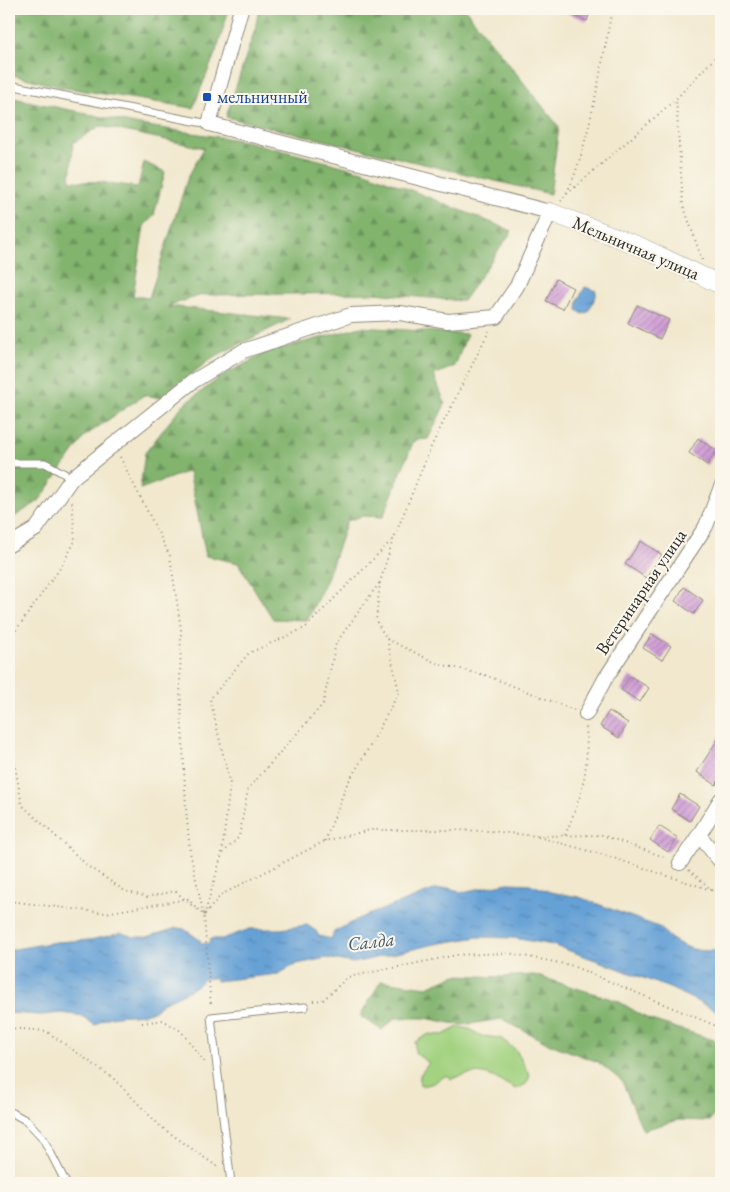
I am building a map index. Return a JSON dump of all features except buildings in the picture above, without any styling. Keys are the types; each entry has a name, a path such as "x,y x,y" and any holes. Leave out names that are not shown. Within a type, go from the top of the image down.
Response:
{"street":[{"path":"9,545 36,530 72,478 192,382 243,350 351,315 400,313 448,321 496,317 517,286 550,212 208,124 241,9"},
{"name":"Мельничная улица","path":"550,212 639,246 714,281"},
{"name":"Ветеринарная улица","path":"586,714 605,679 702,534 721,487"},
{"path":"680,863 721,799"},
{"path":"699,835 721,862"}],"lane":[{"path":"9,85 208,124"},
{"path":"9,463 45,463 72,478"},
{"path":"231,1183 211,1017 305,1004"},
{"path":"9,1111 27,1121 43,1138 66,1183"}],"path":[{"path":"566,195 580,160 612,9"},
{"path":"550,212 566,195 676,99 721,51"},
{"path":"676,99 683,204 714,281"},
{"path":"324,841 347,784 399,692 387,640 376,621 380,582 393,540 431,447 496,317"},
{"path":"114,445 170,556 181,629 180,685 190,852 204,916 211,1006 220,1006"},
{"path":"9,649 14,633 61,567 75,541 74,495"},
{"path":"204,916 222,854 230,784 210,699 249,653 305,628 393,540"},
{"path":"222,854 239,837 248,788 324,704 336,643 380,582"},
{"path":"387,640 436,663 484,675 586,714 588,755 581,798 565,835"},
{"path":"9,733 22,806 89,867 125,891 147,897 175,891 204,916"},
{"path":"204,916 221,895 324,841 370,830 480,830 536,836 602,835 641,847 680,863 713,891"},
{"path":"536,836 604,855 721,893"},
{"path":"9,901 105,913 188,899 204,916"},
{"path":"305,1004 323,1000 348,977 458,956 508,953 570,965 721,1028"},
{"path":"142,1023 163,1020 181,1031 218,1080"},
{"path":"9,1028 46,1031 113,1078 160,1126 218,1167 223,1175"}],"green space":[{"path":"9,9 229,9 217,49 193,108 60,87 9,74"},
{"path":"259,9 465,9 559,127 550,194 226,117 255,29"},
{"path":"9,97 140,125 245,141 366,172 512,231 463,301 374,293 202,295 168,306 290,319 212,358 161,398 144,395 85,436 39,501 9,520","holes":["100,126 204,148 188,177 149,298 133,296 144,226 154,215 165,172 144,162 138,187 99,182 70,181 73,143"]},
{"path":"361,327 467,334 455,366 434,375 445,404 428,439 414,440 383,517 362,516 347,521 327,579 307,620 273,619 238,563 206,556 189,471 140,489 145,453 182,406 225,374 268,352"},
{"path":"456,975 499,977 534,975 618,1001 648,1019 714,1040 721,1046 721,1105 710,1121 678,1120 643,1130 622,1081 598,1062 547,1043 502,1019 462,1025 425,1018 395,1018 382,1030 360,1016 381,981 427,987"},
{"path":"458,1027 470,1029 481,1036 500,1038 516,1050 530,1076 526,1084 516,1089 491,1076 479,1073 451,1079 447,1075 431,1084 420,1086 420,1075 429,1063 415,1053 415,1042 429,1034 443,1035"}],"water":[{"path":"585,287 596,291 596,296 588,312 583,314 577,310 578,300"},
{"name":"Салда","path":"508,883 530,884 550,892 579,897 661,928 672,939 688,947 701,951 721,953 721,1013 672,989 553,945 514,938 478,937 435,944 353,963 326,958 297,964 278,974 216,981 215,978 204,979 190,990 164,1002 150,1012 107,1018 95,1025 82,1016 62,1013 41,1015 9,1013 9,950 56,942 90,940 122,933 134,937 147,937 177,928 184,929 200,940 201,944 210,943 210,939 222,939 250,929 281,929 307,925 316,931 319,936 331,939 334,932 360,918 434,890 449,888 462,892"}],"place":[{"name":"мельничный","path":"207,97"}]}
